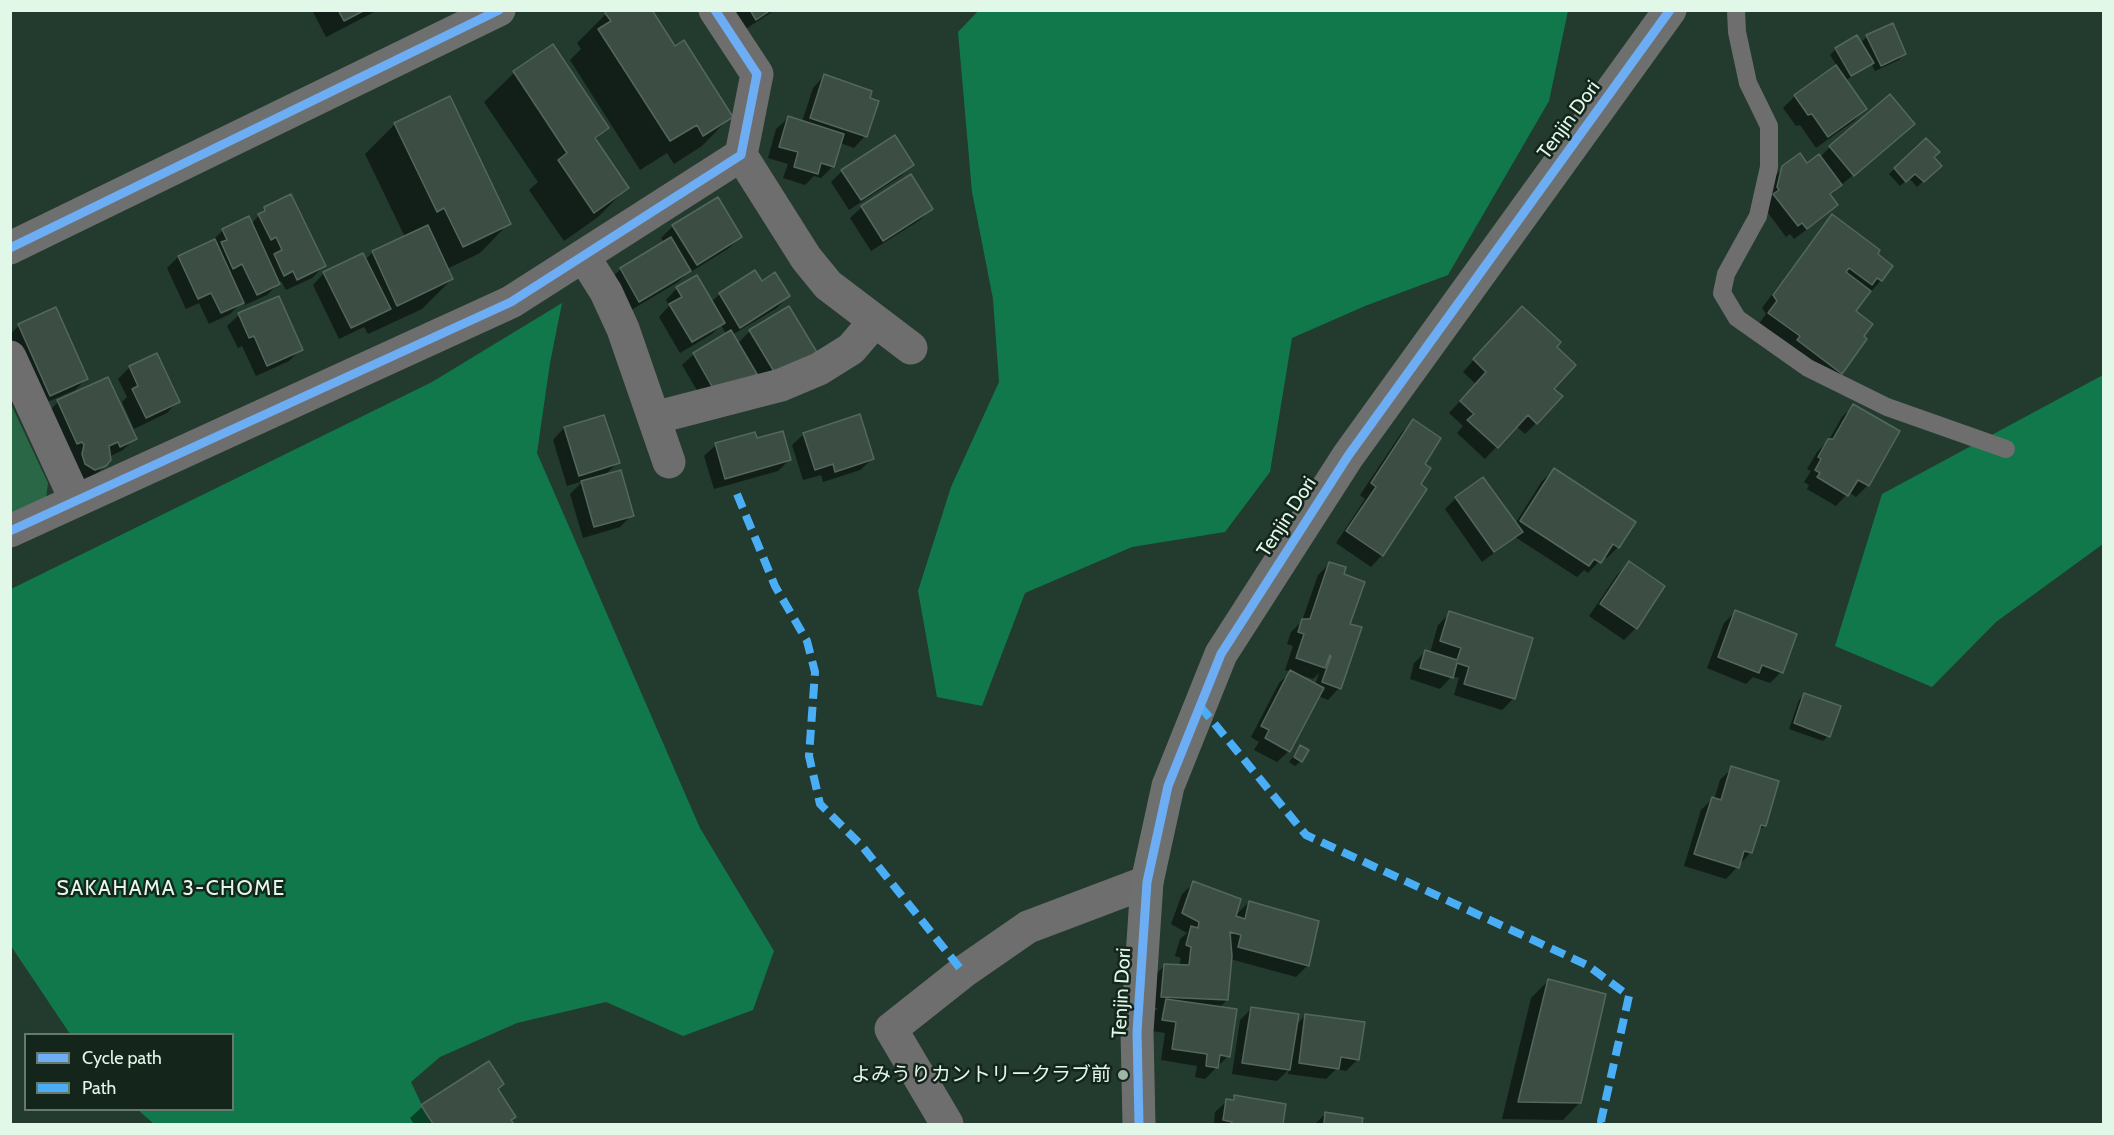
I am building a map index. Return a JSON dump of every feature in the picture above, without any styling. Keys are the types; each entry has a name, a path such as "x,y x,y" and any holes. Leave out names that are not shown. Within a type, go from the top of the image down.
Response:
{"street":[{"path":"10,248 499,10"},
{"path":"715,10 757,74 741,155 806,258 828,285 910,348"},
{"name":"Tenjin Dori","path":"1139,1125 1137,1032 1147,882 1168,786 1221,654 1348,456 1670,10"},
{"path":"10,531 511,302 741,155"},
{"path":"584,257 606,292 623,329 669,462"},
{"path":"654,418 781,385 819,369 850,349 875,321"},
{"path":"10,357 76,501"},
{"path":"947,1125 891,1029 963,972 1028,927 1147,882"}],"lane":[{"path":"1736,10 1737,32 1748,83 1769,126 1770,167 1758,216 1726,274 1722,293 1737,318 1808,368 1887,407 2006,449"}],"green space":[{"path":"979,10 1568,11 1549,101 1448,275 1365,306 1292,338 1270,472 1225,532 1132,547 1025,593 982,706 937,697 918,591 951,487 999,382 993,299 972,192 958,32"},
{"path":"562,303 550,363 537,453 700,828 774,951 753,1010 683,1036 606,1002 517,1023 440,1057 411,1082 431,1124 154,1124 139,1111 234,1111 234,1033 69,1033 11,946 11,589 432,382"},
{"path":"2103,375 2103,544 1996,622 1932,687 1835,646 1882,494"},
{"path":"10,402 48,483 46,499 10,514"}],"building":[{"path":"338,10 365,10 344,21"},
{"path":"608,10 652,10 675,46 684,40 733,117 703,136 697,125 670,141 598,29 611,21 605,13"},
{"path":"750,10 771,10 756,20"},
{"path":"1893,23 1906,54 1881,66 1866,35"},
{"path":"1857,35 1874,63 1851,76 1835,48"},
{"path":"553,44 609,128 595,138 629,188 594,213 558,160 567,153 513,71"},
{"path":"1836,65 1867,109 1828,137 1812,114 1808,115 1794,95"},
{"path":"824,74 872,91 870,98 879,101 867,137 810,118"},
{"path":"1890,94 1915,124 1854,176 1829,146"},
{"path":"450,96 511,224 463,247 444,208 437,212 394,123"},
{"path":"788,116 844,134 834,167 821,163 818,174 794,167 798,152 779,147"},
{"path":"895,135 914,165 861,200 841,170"},
{"path":"1926,138 1940,152 1934,157 1942,166 1924,182 1915,174 1906,182 1894,168"},
{"path":"1800,153 1807,163 1819,154 1842,185 1830,194 1838,205 1807,229 1802,223 1798,226 1773,194 1779,190 1777,187 1782,166"},
{"path":"911,174 933,209 883,241 861,206"},
{"path":"291,194 326,266 297,280 293,271 284,276 274,254 282,250 276,237 271,240 258,214 265,211 264,207"},
{"path":"718,197 742,237 697,265 672,225"},
{"path":"1832,214 1880,250 1878,254 1893,266 1882,281 1877,278 1872,285 1849,268 1846,272 1871,291 1856,311 1873,324 1864,336 1867,339 1842,374 1797,340 1800,336 1768,313 1777,301 1773,295"},
{"path":"249,216 280,284 257,295 242,264 233,269 221,242 227,240 222,229"},
{"path":"428,225 453,279 397,306 372,251"},
{"path":"671,237 691,271 639,302 620,268"},
{"path":"215,239 244,303 221,313 211,293 198,299 178,256"},
{"path":"363,253 391,309 351,328 323,272"},
{"path":"755,270 762,281 775,272 790,296 740,328 719,293"},
{"path":"697,275 725,323 692,342 669,304 682,297 676,287"},
{"path":"279,296 303,350 267,366 254,336 249,338 238,313"},
{"path":"789,306 818,354 778,378 749,330"},
{"path":"1522,306 1561,342 1557,347 1576,365 1554,389 1563,396 1537,424 1528,415 1498,448 1467,420 1474,414 1460,401 1486,372 1473,359"},
{"path":"56,307 88,379 50,396 18,324"},
{"path":"731,330 757,374 718,397 693,353"},
{"path":"157,353 180,402 146,418 132,389 138,386 129,366"},
{"path":"108,377 137,439 120,447 118,442 109,446 111,460 106,466 95,470 85,464 82,454 84,445 82,442 77,444 57,400"},
{"path":"1853,404 1900,431 1869,486 1858,480 1848,496 1817,477 1820,473 1815,470 1821,459 1818,457 1828,439 1833,439"},
{"path":"860,414 874,459 835,472 833,464 815,470 803,433"},
{"path":"604,415 620,463 579,476 564,427"},
{"path":"1413,419 1441,438 1425,464 1431,468 1421,484 1427,489 1383,556 1346,531 1376,487 1371,483"},
{"path":"783,431 791,460 725,479 715,443 755,432 757,438"},
{"path":"1554,468 1636,522 1619,548 1613,544 1601,563 1594,559 1589,566 1520,521"},
{"path":"621,470 634,516 594,527 581,481"},
{"path":"1483,477 1523,532 1494,552 1455,497"},
{"path":"1629,561 1665,586 1637,629 1600,604"},
{"path":"1329,562 1346,567 1344,574 1365,582 1350,624 1362,627 1341,689 1322,682 1330,655 1325,668 1296,658 1304,634 1298,632 1302,619 1310,619"},
{"path":"1735,610 1797,634 1783,673 1762,665 1759,673 1718,657"},
{"path":"1449,611 1533,638 1515,699 1464,684 1469,667 1457,663 1453,678 1420,668 1425,650 1457,660 1461,648 1440,641"},
{"path":"1290,670 1324,688 1290,752 1265,738 1269,730 1261,726"},
{"path":"1804,693 1841,706 1830,737 1794,723"},
{"path":"1300,745 1309,750 1302,762 1294,757"},
{"path":"1731,766 1779,781 1766,826 1761,825 1752,853 1744,851 1739,868 1694,854 1712,797 1721,800"},
{"path":"1193,881 1241,899 1236,916 1245,919 1249,901 1319,921 1309,966 1238,947 1241,935 1230,932 1232,956 1228,1000 1161,997 1164,964 1189,965 1191,947 1186,945 1191,926 1198,928 1199,922 1182,913"},
{"path":"1548,979 1606,994 1581,1103 1518,1102"},
{"path":"1166,999 1237,1009 1230,1057 1220,1055 1218,1068 1206,1066 1207,1054 1172,1049 1176,1022 1162,1020"},
{"path":"1251,1007 1299,1014 1290,1070 1242,1063"},
{"path":"1305,1014 1365,1022 1359,1060 1341,1057 1339,1069 1299,1063"},
{"path":"489,1061 504,1084 498,1089 516,1117 511,1120 514,1124 433,1124 421,1105"},
{"path":"1234,1095 1286,1104 1283,1124 1231,1124 1232,1122 1223,1120 1226,1099 1234,1100"},
{"path":"1325,1112 1363,1118 1362,1124 1324,1124"}],"marked path":[{"path":"737,494 775,586 807,641 815,672 809,756 820,804 862,846 963,972"},
{"path":"1200,706 1306,835 1587,965 1629,996 1602,1124"}],"cycle path":[{"path":"10,248 499,10"},
{"path":"10,531 511,302 741,155 757,74 715,10"},
{"path":"1139,1124 1137,1032 1147,882 1168,786 1221,654 1348,456 1670,10"}],"place":[{"name":"よみうりカントリークラブ前","path":"1123,1075"}],"district":[{"name":"SAKAHAMA 3-CHOME","path":"171,889"}]}
